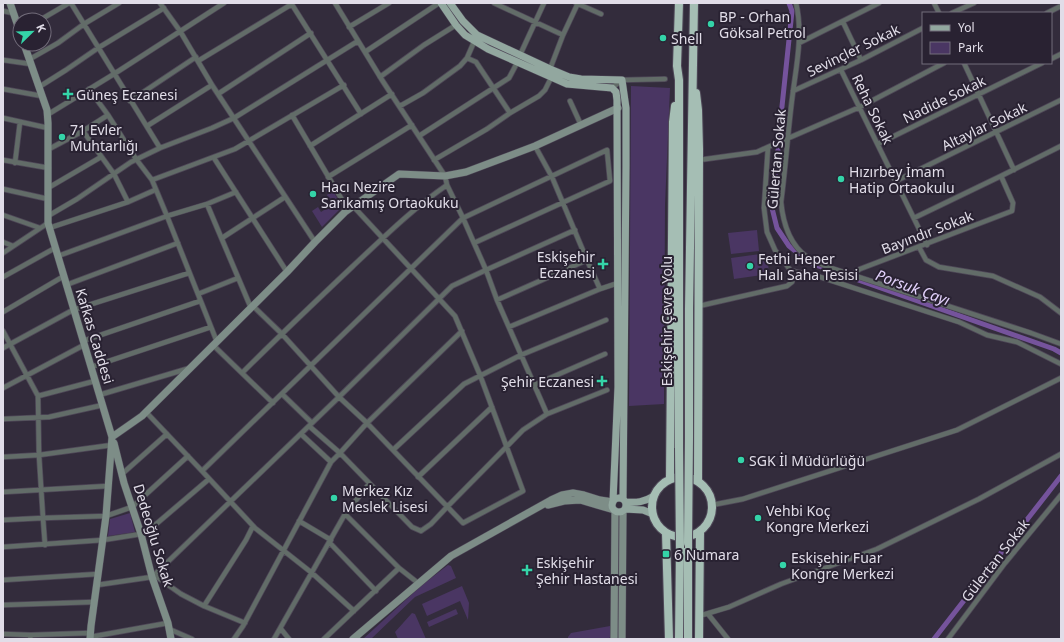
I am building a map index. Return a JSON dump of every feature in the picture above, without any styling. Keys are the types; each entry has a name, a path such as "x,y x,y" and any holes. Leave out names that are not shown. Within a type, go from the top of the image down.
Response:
{"highway":[{"name":"Eskişehir Çevre Yolu","path":"679,3 677,66 679,80 679,639"},
{"name":"Eskişehir Çevre Yolu","path":"688,639 690,438 689,309 694,3"},
{"path":"692,63 698,110 699,160 698,481"},
{"path":"670,479 673,122 679,80"},
{"path":"689,477 698,481 705,487 710,495 712,505 711,515 707,524 700,532 692,536 674,536 666,533 656,521 653,514 652,505 657,489 670,479 689,477"},
{"path":"699,639 700,532"},
{"path":"666,533 669,639"}],"main road":[{"path":"440,3 456,25 474,42 517,63 567,84 612,88 616,92 618,108 617,508"},
{"path":"450,3 463,21 477,35 550,69 581,79 622,80 626,108 624,500 627,506 617,508"},
{"path":"617,508 617,498 638,503 654,496"},
{"path":"617,508 643,510 653,514"}],"street":[{"path":"52,13 70,3 160,148"},
{"path":"3,60 31,62 84,24 119,3"},
{"path":"160,3 180,31 212,85 315,242"},
{"path":"47,115 224,3"},
{"path":"335,3 380,77 445,176 447,185 486,270 497,300 547,414"},
{"path":"349,27 388,3"},
{"path":"365,52 440,3"},
{"path":"494,3 563,35"},
{"path":"520,54 544,3"},
{"path":"550,69 577,3 600,14"},
{"name":"Gülertan Sokak","path":"796,3 799,26 799,43 781,202 782,217 788,233 795,245 807,257 828,266 1061,344"},
{"path":"799,43 844,22 879,3"},
{"path":"934,3 938,12"},
{"path":"954,12 974,3"},
{"path":"130,101 197,59 292,4 362,114"},
{"path":"1048,12 1061,6"},
{"path":"39,86 164,8"},
{"path":"844,22 861,60"},
{"path":"380,77 424,45 456,25"},
{"name":"Sevinçler Sokak","path":"793,91 842,70 922,29"},
{"path":"218,94 311,33"},
{"path":"3,253 48,223 77,199 136,159 234,118 358,41"},
{"path":"400,106 460,66 467,58 474,42"},
{"name":"Kafkas Caddesi","path":"27,52 47,115 49,149 48,223 73,310 103,405 112,441 106,516 90,636"},
{"path":"1052,58 1061,54"},
{"path":"467,58 476,62 510,113"},
{"path":"419,136 509,78 517,63"},
{"path":"699,160 756,152 860,107 942,64"},
{"path":"964,64 1014,170"},
{"name":"Nadide Sokak","path":"878,144 1040,64"},
{"name":"Reha Sokak","path":"842,70 927,245"},
{"path":"434,160 487,129 538,96 545,90 551,78"},
{"path":"612,88 622,80 665,79"},
{"path":"146,126 212,85"},
{"path":"152,180 214,158 250,142 292,115 344,85"},
{"path":"3,89 42,96"},
{"path":"89,89 108,115 136,159 152,180 211,327 215,344 273,403"},
{"path":"310,146 392,94"},
{"name":"Altaylar Sokak","path":"896,182 1061,100"},
{"path":"570,101 581,125"},
{"path":"3,457 39,455 112,441 146,412 287,272 315,242 351,208 399,174 445,176 466,172 535,146 618,108"},
{"path":"49,149 84,131 108,115"},
{"path":"207,204 238,278 252,307 281,334 339,398 393,450 463,524 524,491 480,376 455,316 412,267 351,208 328,176 292,115"},
{"path":"3,118 48,128"},
{"path":"15,163 20,122"},
{"path":"328,176 412,125"},
{"path":"84,131 114,174 128,202"},
{"path":"535,146 552,177 600,289"},
{"path":"914,218 1061,146"},
{"path":"768,147 764,208 767,232 775,250 791,271 794,270 817,276 959,322 987,335 1017,342 1061,364"},
{"path":"202,471 463,218 607,150 610,181 474,243"},
{"path":"48,188 102,157"},
{"path":"214,158 287,272"},
{"path":"3,160 49,168"},
{"name":"Bayındır Sokak","path":"851,274 860,269 927,245 1012,211 1013,203 1001,176"},
{"path":"242,373 383,238 425,201 447,185"},
{"path":"3,188 48,199"},
{"path":"48,223 128,202 155,190"},
{"path":"58,256 167,216 207,204 236,192"},
{"path":"222,238 285,197"},
{"path":"3,215 40,228"},
{"path":"97,585 153,576 339,398 452,286 575,230"},
{"path":"3,242 13,246"},
{"path":"66,285 178,243"},
{"path":"3,277 55,248"},
{"path":"919,248 926,260 939,267 992,276 1040,297 1061,313"},
{"path":"497,300 587,260"},
{"path":"698,306 787,286 792,282 794,270"},
{"path":"3,348 73,310 189,273"},
{"path":"3,312 64,276"},
{"path":"198,294 238,278"},
{"path":"509,327 600,289 618,284"},
{"path":"3,388 84,343 200,301"},
{"path":"393,450 464,384 521,355 606,320"},
{"path":"91,367 211,327"},
{"path":"3,330 38,396 39,455 45,545"},
{"path":"234,639 245,623 331,462 366,423 462,331"},
{"path":"534,385 604,354"},
{"path":"99,395 191,367"},
{"path":"712,505 743,499 957,430 1061,378"},
{"path":"38,396 95,381"},
{"path":"282,394 310,425 340,453 412,528 421,531 432,524 523,430 547,414 607,390"},
{"path":"3,419 49,417 103,405"},
{"path":"418,477 492,407"},
{"path":"146,412 253,526 312,572 354,611"},
{"path":"122,474 167,434"},
{"path":"301,434 331,462"},
{"name":"Dedeoğlu Sokak","path":"112,441 172,639"},
{"path":"699,616 729,607 781,584 876,549 979,499 1061,454"},
{"path":"3,520 106,516 132,507 188,456"},
{"path":"3,548 103,540 141,534 155,525 209,479"},
{"path":"274,639 345,514 369,484"},
{"path":"3,492 108,486"},
{"name":"Gülertan Sokak","path":"948,639 1005,563 1061,495"},
{"path":"353,639 451,556 529,513 546,505 564,501 580,500 617,508"},
{"path":"614,639 617,508"},
{"path":"617,508 622,639"},
{"path":"345,514 399,568 418,583"},
{"path":"299,521 330,541 376,591"},
{"path":"204,606 246,540 253,526"},
{"path":"324,639 399,568"},
{"path":"3,580 98,574"},
{"path":"153,576 181,594 204,606 245,623"},
{"path":"3,605 94,602"},
{"path":"708,614 728,639"},
{"path":"3,634 30,637 90,636 169,626 192,639"},
{"path":"281,629 289,639"}],"green space":[{"path":"631,86 670,88 665,205 664,404 629,406"},
{"path":"330,186 340,203 340,209 322,227 312,211 318,207 321,212 332,205 325,189"},
{"path":"757,230 759,251 731,254 728,233"},
{"name":"Fethi Heper Halı Saha Tesisi","path":"767,253 769,274 734,279 731,258"},
{"path":"130,513 135,532 108,536 110,519"},
{"path":"448,565 451,566 456,578 415,597 371,639 363,639 422,585"},
{"path":"462,586 469,603 468,620 460,601 427,616 422,604"},
{"path":"456,609 458,614 429,627 427,622"},
{"path":"412,613 415,614 426,639 398,639 395,632"},
{"path":"610,626 611,637 607,639 568,639 571,633"}],"waterway":[{"name":"Porsuk Çayı","path":"779,135 792,11 789,3"},
{"name":"Porsuk Çayı","path":"778,150 772,208 777,228 789,246 810,263 1054,349 1061,353"},
{"name":"Porsuk Çayı","path":"934,639 1061,476"}],"place":[{"name":"BP - Orhan Göksal Petrol","path":"711,24"},
{"name":"Shell","path":"663,38"},
{"name":"Güneş Eczanesi","path":"68,94"},
{"name":"71 Evler Muhtarlığı","path":"62,137"},
{"name":"Hızırbey İmam Hatip Ortaokulu","path":"841,179"},
{"name":"Hacı Nezire Sarıkamış Ortaokuku","path":"313,194"},
{"name":"Eskişehir Eczanesi","path":"603,264"},
{"name":"Fethi Heper Halı Saha Tesisi","path":"750,266"},
{"name":"Şehir Eczanesi","path":"602,381"},
{"name":"SGK İl Müdürlüğü","path":"741,460"},
{"name":"Merkez Kız Meslek Lisesi","path":"334,498"},
{"name":"Vehbi Koç Kongre Merkezi","path":"758,518"},
{"name":"6 Numara","path":"666,554"},
{"name":"Eskişehir Fuar Kongre Merkezi","path":"783,565"},
{"name":"Eskişehir Şehir Hastanesi","path":"527,570"}]}
